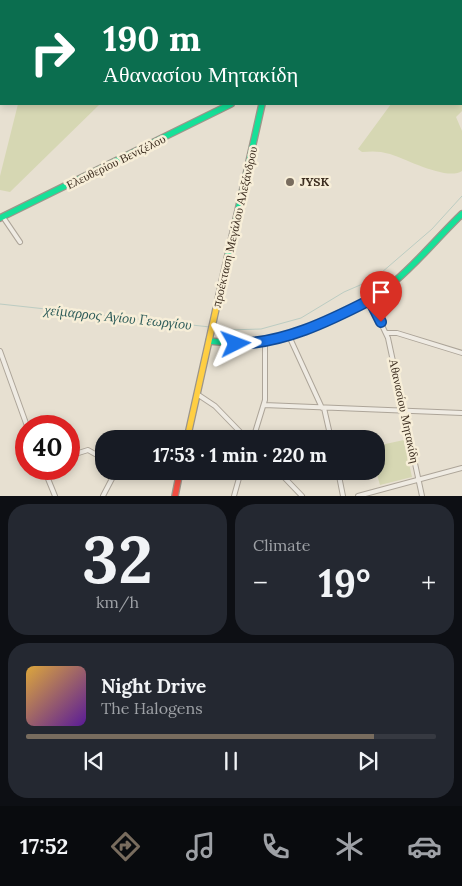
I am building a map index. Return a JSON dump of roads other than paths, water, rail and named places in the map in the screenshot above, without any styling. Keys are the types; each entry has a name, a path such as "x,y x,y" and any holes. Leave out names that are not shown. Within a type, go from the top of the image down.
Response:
{"main road":[{"name":"Ελευθερίου Βενιζέλου","path":"1,217 228,105"},
{"name":"προέκταση Μεγάλου Αλεξάνδρου","path":"189,430 262,105"},
{"path":"210,338 236,344 265,342 289,336 370,300 414,264 462,214"},
{"path":"175,496 178,480"}],"street":[{"path":"1,217 20,242"},
{"name":"Αθανασίου Μητακίδη","path":"370,300 386,333 422,496"},
{"path":"386,333 397,333 462,353"},
{"path":"289,336 323,408 329,430"},
{"path":"256,430 264,405 265,342"},
{"path":"0,351 23,415"},
{"path":"197,394 211,403 238,430"},
{"path":"264,405 462,413"},
{"path":"80,453 88,450 95,454"},
{"path":"358,496 462,468"},
{"path":"48,480 55,496"},
{"path":"103,496 111,480"},
{"path":"234,496 238,480"},
{"path":"287,480 302,496"},
{"path":"340,480 343,496"},
{"path":"382,490 384,496"}],"waterway":[{"name":"χείμαρρος Αγίου Γεωργίου","path":"214,327 228,330 261,329 301,318 344,292 374,279 432,229 462,196"},
{"name":"χείμαρρος Αγίου Γεωργίου","path":"0,304 210,327"}],"place":[{"name":"JYSK","path":"290,182"}]}
